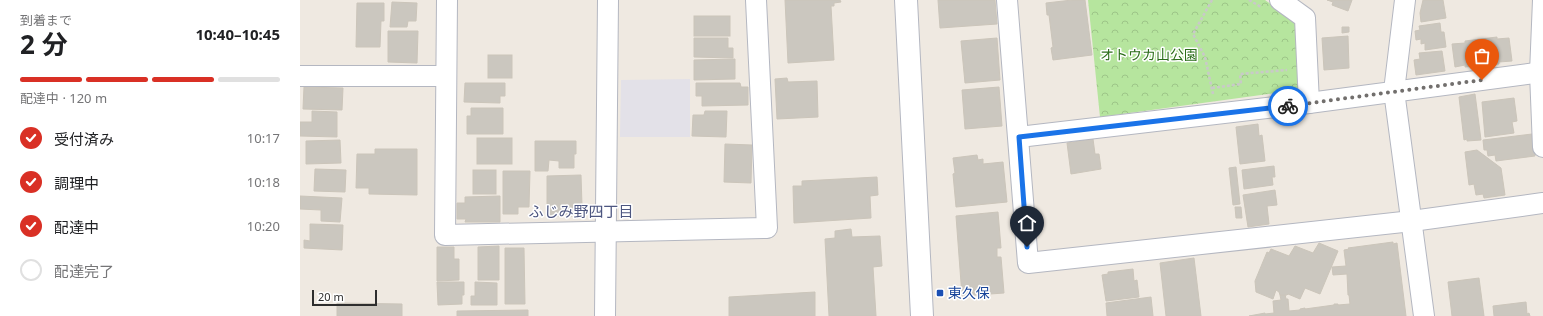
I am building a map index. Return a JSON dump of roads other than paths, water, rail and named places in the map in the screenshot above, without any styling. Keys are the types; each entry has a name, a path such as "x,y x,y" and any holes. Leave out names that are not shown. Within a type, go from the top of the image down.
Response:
{"street":[{"path":"447,0 445,235 767,228 756,0"},
{"path":"605,316 607,232 608,0"},
{"path":"906,0 922,316"},
{"path":"1007,0 1028,262 1412,221 1543,203"},
{"path":"1405,0 1394,91 1424,316"},
{"path":"1543,0 1541,72 1543,146"},
{"path":"1271,4 1305,18 1309,103"},
{"path":"1019,137 1309,103 1541,72"},
{"path":"300,76 446,76"}],"place":[{"name":"東久保","path":"940,293"}],"district":[{"name":"ふじみ野四丁目","path":"581,212"}],"park label":[{"name":"オトウカ山公園","path":"1149,55"}]}
